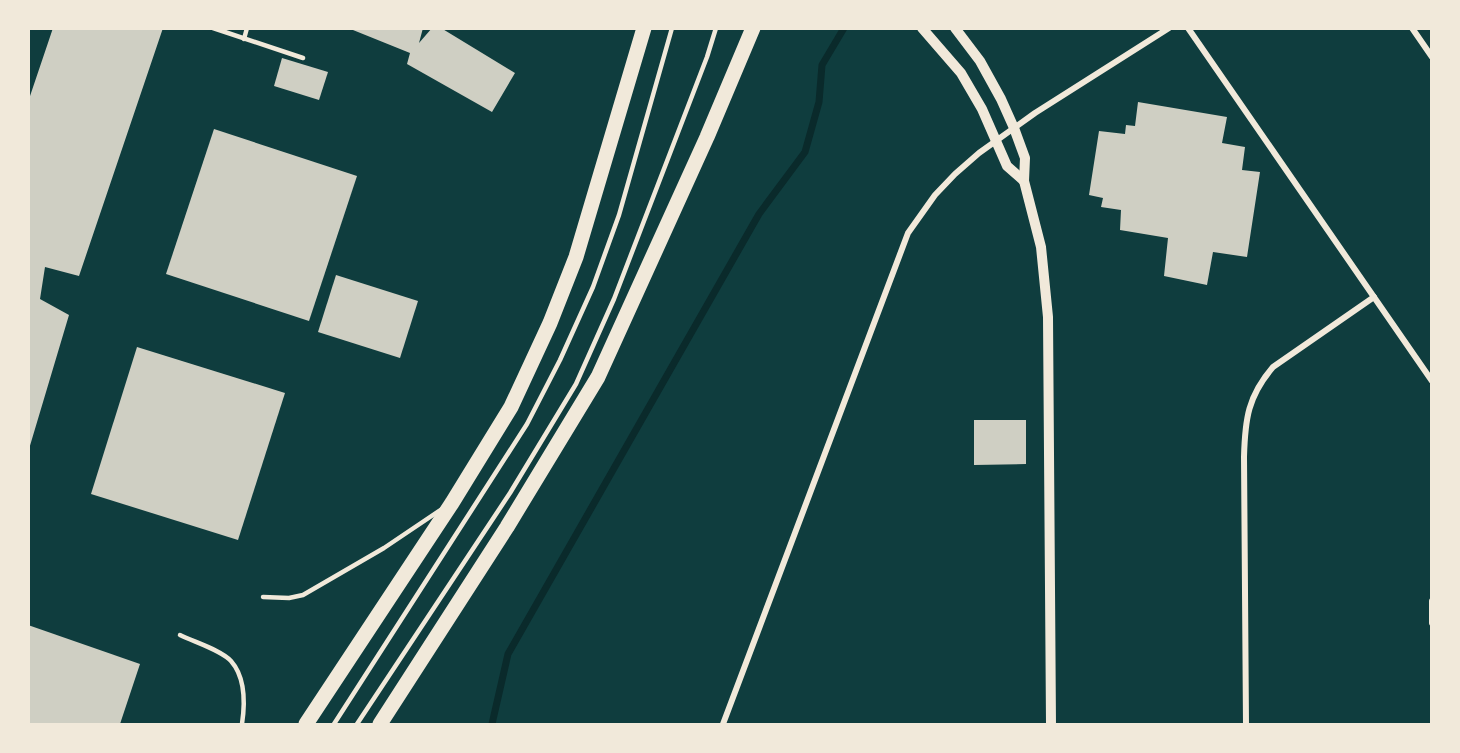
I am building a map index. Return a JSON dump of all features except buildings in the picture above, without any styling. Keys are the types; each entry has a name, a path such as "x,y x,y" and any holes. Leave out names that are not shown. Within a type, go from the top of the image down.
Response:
{"main road":[{"path":"306,724 452,503 511,407 550,323 576,257 644,28"},
{"path":"380,724 507,527 598,377 707,137 753,28"}],"street":[{"path":"922,28 961,74 997,140 1007,166 1024,181"},
{"path":"955,28 980,61 1014,128 1025,158 1024,181 1041,247 1048,316 1051,724"},
{"path":"723,724 909,233 935,195 948,181 997,140 1169,28"},
{"path":"1188,28 1431,381"},
{"path":"1412,28 1431,57"},
{"path":"1246,724 1244,438 1252,396 1273,367 1374,297"},
{"path":"1431,601 1431,623"}],"lane":[{"path":"213,28 303,58"},
{"path":"244,39 247,28"},
{"path":"334,724 527,424 560,360 593,287 619,215 672,28"},
{"path":"357,724 510,493 576,384 614,299 716,28"},
{"path":"262,597 289,598 303,595 384,548 452,503"},
{"path":"180,635 214,650 231,661 243,685 242,724"}],"waterway":[{"path":"492,724 508,654 759,214 805,152 819,102 822,65 844,28"}]}
